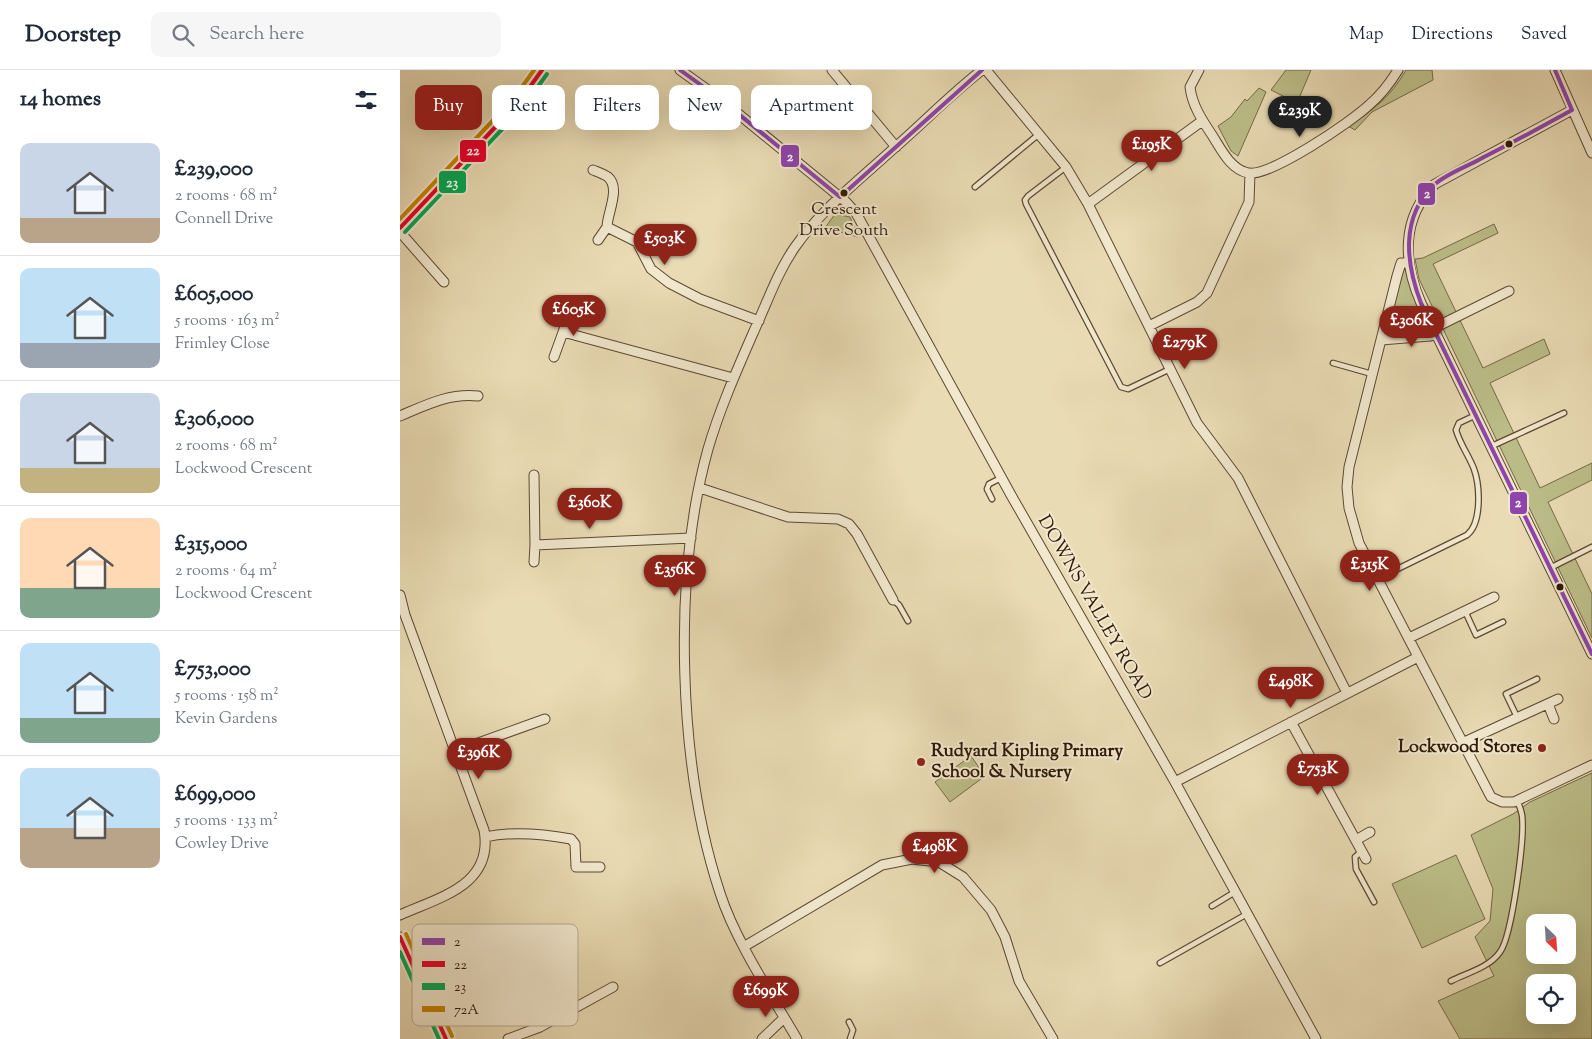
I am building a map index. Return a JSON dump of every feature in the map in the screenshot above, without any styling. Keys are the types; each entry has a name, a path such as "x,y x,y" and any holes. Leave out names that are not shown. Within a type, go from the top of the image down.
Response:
{"street":[{"path":"400,228 520,102 542,70"},
{"name":"DOWNS VALLEY ROAD","path":"680,70 719,98 840,197 856,213 1001,478 1175,782 1316,1039"},
{"path":"832,70 896,147"},
{"path":"797,1039 745,946 720,894 706,845 696,794 685,652 691,538 700,488 708,450 734,378 784,264 817,220 840,197 982,70"},
{"path":"986,70 1040,133 1066,167 1088,204 1198,422 1238,478 1347,693"},
{"path":"1199,70 1190,87 1202,121 1226,157 1237,168 1250,173 1263,172 1280,164 1357,115 1379,96 1398,70"},
{"path":"1555,70 1592,153"},
{"path":"1572,110 1434,184 1423,198 1414,215 1408,239 1408,262 1414,288 1592,654"},
{"path":"1088,204 1202,121"},
{"path":"594,170 609,177 613,197 607,227 598,240"},
{"path":"1149,326 1197,302 1207,293 1248,202 1250,173"},
{"path":"607,227 637,242 651,269 668,283 700,299 759,321"},
{"path":"400,232 444,282"},
{"path":"1408,262 1401,263 1349,467 1347,486 1353,526 1377,579 1491,797 1502,802 1517,801 1592,765"},
{"path":"1381,340 1430,336 1435,330 1509,291"},
{"path":"554,357 571,310"},
{"path":"563,332 734,378"},
{"path":"400,416 440,399 465,395 478,396"},
{"path":"534,475 534,562"},
{"path":"700,488 788,517 832,519 849,524 857,534 893,600"},
{"path":"535,545 691,538"},
{"path":"400,596 405,615 456,751 485,837 486,847 482,862 472,879 450,892 400,915"},
{"path":"1409,638 1494,597"},
{"path":"1175,782 1418,657"},
{"path":"1462,743 1558,699"},
{"path":"1548,704 1554,719"},
{"path":"456,751 545,719"},
{"path":"1291,722 1364,855"},
{"path":"1356,840 1370,832"},
{"path":"485,837 502,834 569,838 576,844 576,867 600,867"},
{"path":"745,946 882,865 912,858 939,862 963,877 991,910 1005,938 1019,981 1053,1039"},
{"path":"400,937 412,964"},
{"path":"578,1006 613,987"},
{"path":"762,1039 784,1018"},
{"path":"440,1026 446,1039"},
{"path":"508,1039 540,1026"}],"lane":[{"path":"975,187 1040,133"},
{"path":"1066,167 1028,196 1025,201 1066,283 1121,387 1128,389 1171,368"},
{"path":"1333,363 1372,374"},
{"path":"1492,446 1564,414"},
{"path":"1377,579 1467,535 1474,529 1478,514 1476,475 1456,430 1459,423 1477,415"},
{"path":"992,499 987,489 989,484 1001,478"},
{"path":"1550,568 1592,547"},
{"path":"893,600 899,605 908,621"},
{"path":"1464,611 1476,635 1503,622"},
{"path":"1517,717 1506,694 1538,678"},
{"path":"1451,981 1488,963 1503,948 1513,905 1522,840 1522,817 1517,801"},
{"path":"1364,855 1355,857 1354,865 1374,902"},
{"path":"1212,906 1235,892"},
{"path":"1160,963 1247,914"},
{"path":"849,1022 853,1030 850,1039"}],"green space":[{"path":"1286,70 1311,70 1297,103 1271,90"},
{"path":"1406,70 1432,70 1433,80 1372,112 1355,130 1348,126 1366,115 1381,102 1394,88"},
{"path":"1259,88 1266,92 1238,156 1231,151 1218,126 1231,117 1245,99 1247,101"},
{"path":"835,214 850,217 858,237 825,228"},
{"path":"1494,224 1498,233 1433,264 1483,368 1544,339 1550,354 1490,383 1540,488 1592,463 1592,480 1548,502 1592,594 1592,638 1419,279 1415,259 1423,258"},
{"path":"1408,263 1436,333 1381,340 1397,276"},
{"path":"971,756 985,776 950,802 935,782"},
{"path":"1592,773 1592,1039 1460,1039 1438,1001 1494,976 1475,937 1490,921 1493,889 1471,835 1513,814 1530,802"},
{"path":"1456,855 1485,919 1422,948 1392,884"}],"transit line":[{"name":"72A","path":"400,219 514,98 534,70"},
{"name":"22","path":"400,228 519,102 542,70"},
{"name":"2","path":"680,70 719,98 840,197"},
{"name":"2","path":"840,197 982,70"},
{"name":"2","path":"1555,70 1572,110"},
{"name":"23","path":"405,232 524,106 547,74"},
{"name":"2","path":"1572,110 1452,173 1434,185 1423,198 1416,211 1409,241 1412,273 1421,303 1592,654"},
{"name":"72A","path":"406,934 412,947"},
{"name":"22","path":"400,937 412,964"},
{"name":"23","path":"400,952 412,979"},
{"name":"23","path":"433,1026 439,1039"},
{"name":"22","path":"440,1026 446,1039"},
{"name":"72A","path":"447,1026 452,1036"}],"place":[{"name":"Crescent Drive South","path":"844,193"},
{"name":"Lockwood Stores","path":"1542,748"},
{"name":"Rudyard Kipling Primary School & Nursery","path":"921,762"}]}
